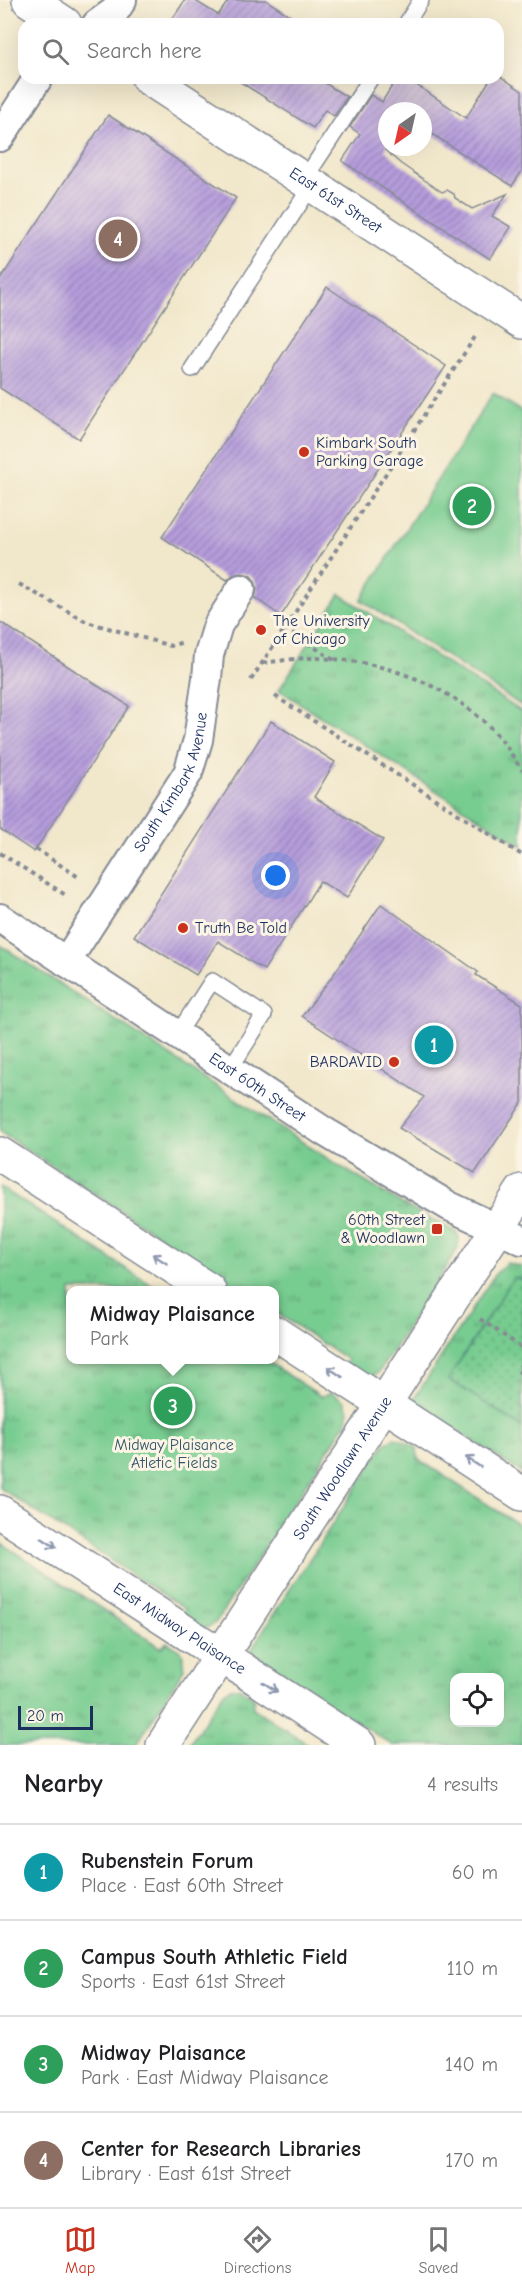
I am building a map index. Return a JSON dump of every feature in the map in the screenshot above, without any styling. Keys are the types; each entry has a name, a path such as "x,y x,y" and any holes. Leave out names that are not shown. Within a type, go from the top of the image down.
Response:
{"street":[{"path":"29,0 56,18"},
{"path":"105,18 115,11 122,0"},
{"path":"0,137 34,84"},
{"name":"East 61st Street","path":"157,84 308,183 519,313"},
{"name":"South Kimbark Avenue","path":"66,962 189,773 198,740 208,656 218,625 240,589"},
{"name":"East 60th Street","path":"0,918 326,1132 418,1189 510,1234"},
{"path":"0,1154 203,1286"},
{"name":"South Woodlawn Avenue","path":"163,1745 384,1403 510,1234 522,1191"},
{"path":"279,1336 522,1494"},
{"name":"East Midway Plaisance","path":"0,1512 359,1745"}],"lane":[{"path":"410,18 421,0"},
{"path":"192,369 367,84"},
{"path":"177,1035 212,981 264,1015 230,1069"}],"path":[{"path":"251,680 475,337"},
{"path":"19,584 87,622 171,646 183,642"},
{"path":"285,628 335,660"},
{"path":"263,663 312,658 365,663 422,680 464,705 498,736 522,770"},
{"path":"275,696 522,855"},
{"path":"36,849 80,878"},
{"path":"0,853 68,896"},
{"path":"480,1319 522,1348"},
{"path":"522,1363 518,1371 522,1373"}],"green space":[{"path":"493,393 522,412 522,706 361,600"},
{"path":"340,594 522,712 522,846 279,690"},
{"path":"0,945 336,1164 409,1208 456,1232 459,1238 457,1250 379,1372 367,1379 345,1369 347,1359 279,1315 279,1286 236,1286 0,1132"},
{"name":"Midway Plaisance Atletic Fields","path":"0,1187 153,1286 66,1286 66,1364 271,1364 322,1397 331,1392 344,1401 349,1411 346,1423 216,1622 205,1629 183,1619 185,1609 0,1488"},
{"path":"507,1263 522,1267 522,1473 441,1420 432,1425 415,1407 413,1400 495,1274"},
{"path":"514,1277 522,1280 522,1427 448,1379"},
{"path":"394,1438 417,1448 418,1459 522,1527 522,1745 392,1745 277,1670 271,1675 254,1660 253,1646 384,1445"},
{"path":"0,1542 161,1648 167,1642 181,1652 184,1669 136,1745 0,1745"},
{"path":"230,1688 239,1688 254,1698 253,1708 309,1745 189,1745 223,1693"}],"building":[{"path":"185,0 194,0 218,15 229,0 266,0 294,18 173,18"},
{"path":"504,79 522,91 522,171 512,186 432,134 432,102 382,102 393,84 415,84 466,118 487,84 504,84"},
{"path":"243,84 326,84 347,97 334,116 325,110 313,128"},
{"path":"371,95 382,102 378,102 378,156 392,156 442,192 447,190 454,194 455,198 472,209 507,194 492,216 511,227 490,259 342,161 360,134 350,127"},
{"path":"108,115 236,198 79,439 0,388 0,280"},
{"name":"Kimbark South Parking Garage","path":"327,287 446,366 281,616 255,598 257,589 250,575 241,573 227,580 162,537"},
{"path":"0,622 129,706 34,852 0,829"},
{"path":"271,721 335,762 314,797 383,840 347,898 320,881 264,970 218,941 196,975 134,936"},
{"path":"381,904 478,972 476,975 522,1004 522,1103 475,1173 399,1128 424,1097 302,1016 334,974"}],"place":[{"name":"Center for Research Libraries","path":"118,239"},
{"name":"Kimbark South Parking Garage","path":"304,452"},
{"name":"Campus South Athletic Field","path":"472,506"},
{"name":"The University of Chicago","path":"261,630"},
{"name":"Truth Be Told","path":"183,928"},
{"name":"Rubenstein Forum","path":"434,1045"},
{"name":"BARDAVID","path":"394,1062"},
{"name":"60th Street & Woodlawn","path":"437,1229"},
{"name":"Midway Plaisance","path":"173,1406"}]}
